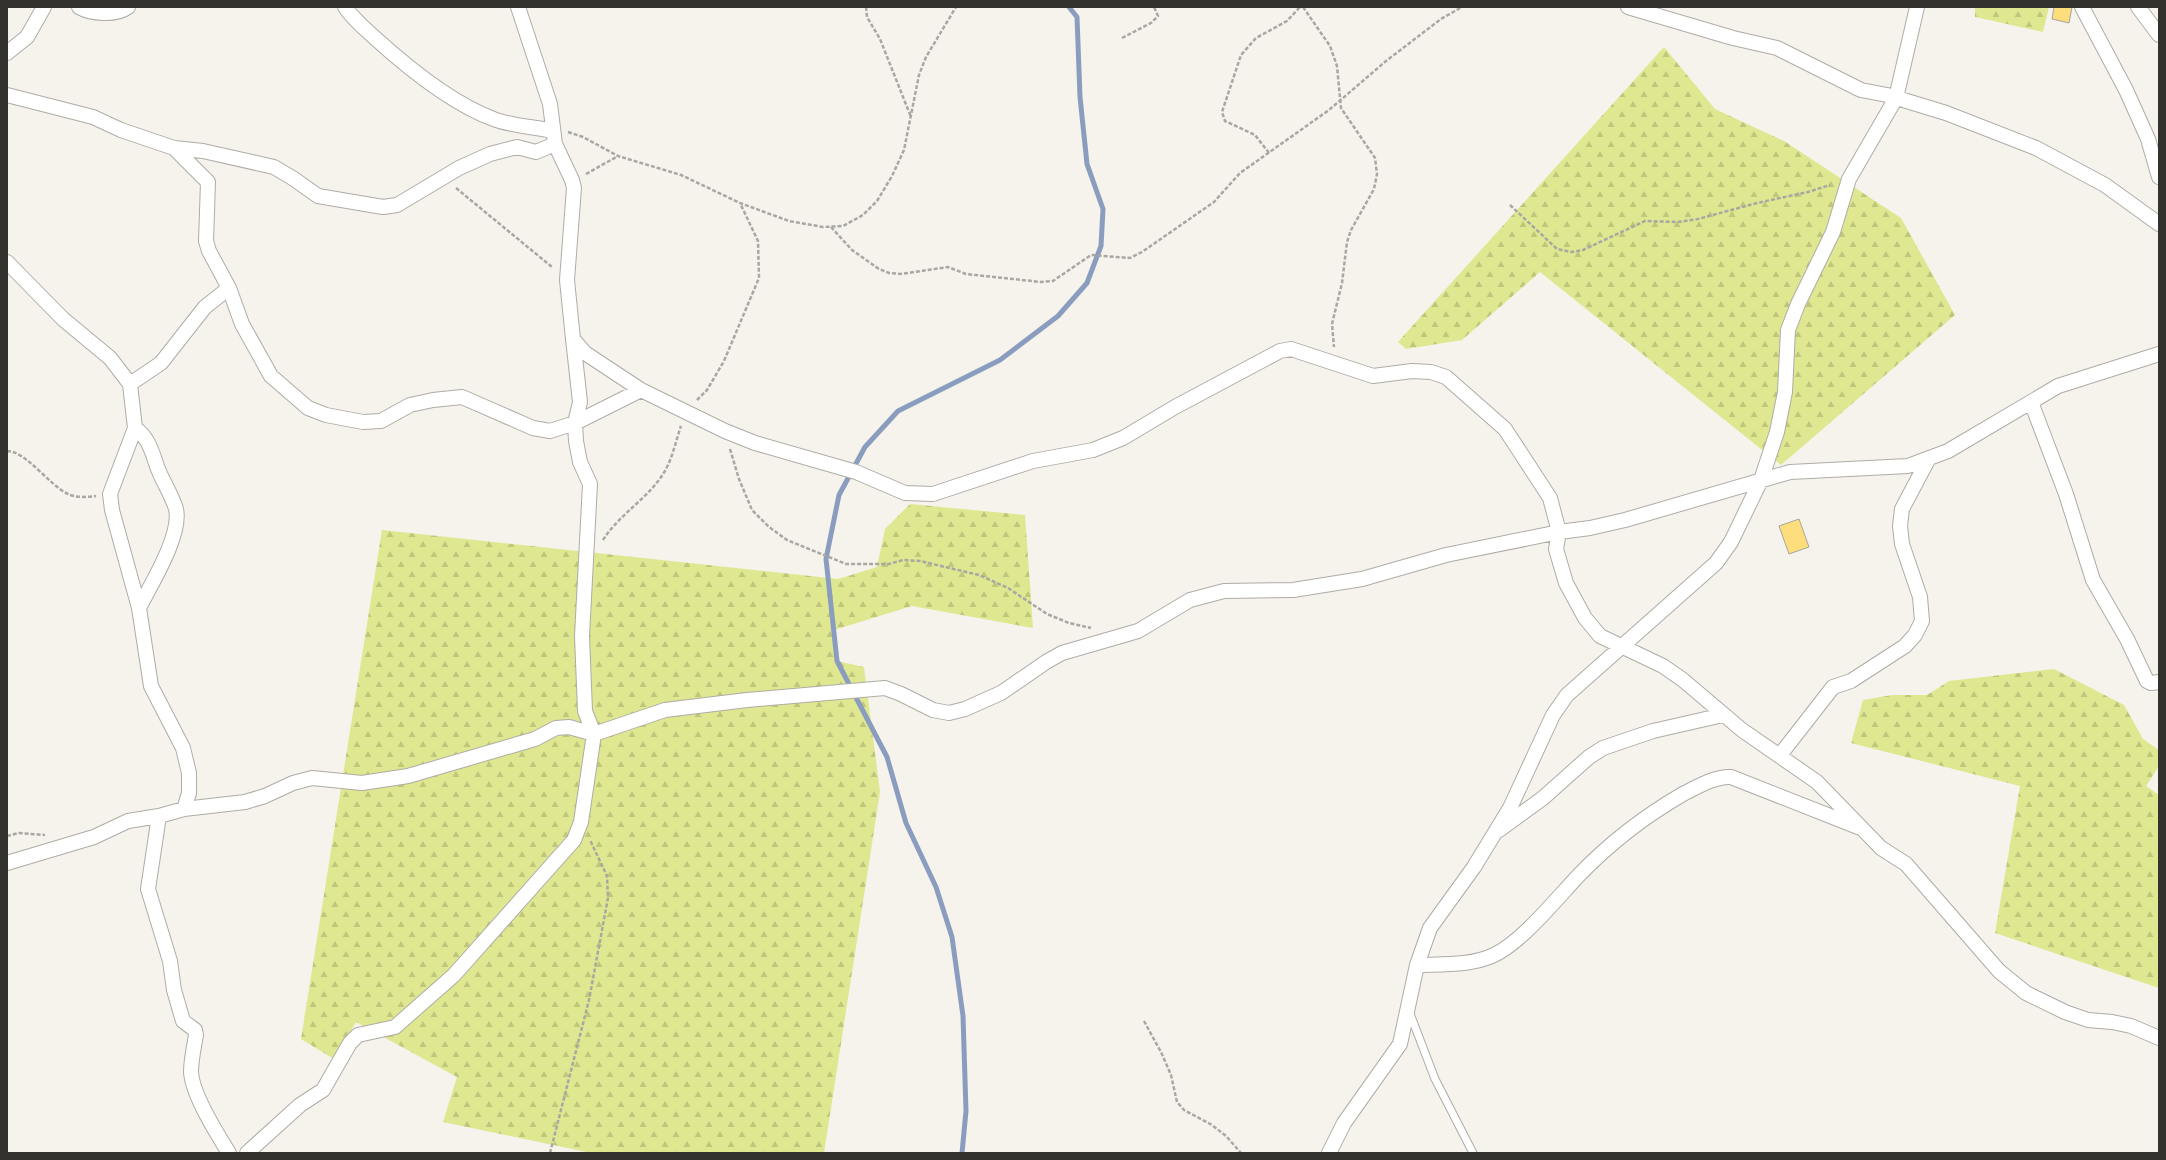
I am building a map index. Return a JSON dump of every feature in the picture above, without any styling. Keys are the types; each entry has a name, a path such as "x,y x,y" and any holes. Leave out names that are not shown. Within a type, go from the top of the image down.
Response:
{"street":[{"path":"7,53 27,37 44,7"},
{"path":"79,7 84,10 107,13 124,10 128,7"},
{"path":"345,7 351,16 396,57 435,86 471,108 497,120 554,137"},
{"path":"247,1153 300,1106 323,1090 350,1043 358,1035 395,1027 454,976 574,840 581,822 594,734 585,710 582,636 590,484 580,462 574,423 580,402 567,280 574,188 554,137 550,104 518,7"},
{"path":"1628,7 1733,38 1777,48 1806,61 1861,90 1896,98 1946,113 2036,148 2105,185 2159,224"},
{"path":"1329,1153 1344,1123 1400,1044 1417,965 1430,928 1474,867 1510,808 1553,715 1567,694 1716,563 1731,542 1761,480 1777,432 1785,392 1788,330 1798,304 1833,232 1850,179 1896,98 1917,7"},
{"path":"2082,7 2126,90 2148,139 2159,177"},
{"path":"2138,7 2159,35"},
{"path":"7,95 93,117 121,130 174,148 203,151 274,167 318,196 383,207 397,205 443,177 490,154 517,147 536,152 548,149 554,137"},
{"path":"174,148 208,182 206,241 209,251 229,288 242,324 271,376 308,408 326,414 369,422 381,421 410,406 433,400 462,397 533,428 550,430 574,423 641,390"},
{"path":"7,262 63,319 110,358 130,384 135,428 110,494 112,510 139,608 151,686 183,748 189,773 189,793 184,809"},
{"path":"130,384 161,364 205,307 229,288"},
{"path":"573,339 585,353 641,390 725,431 755,443 856,472 905,493 933,494 1033,461 1094,450 1123,438 1175,407 1280,351 1291,349 1373,376 1412,371 1431,372 1446,377 1505,429 1550,498 1560,532 1556,549 1566,583 1585,618 1600,636 1663,666 1684,680 1723,715 1817,782 1881,848 1906,864 1998,971 2026,993 2065,1012 2088,1020 2112,1022 2131,1026 2159,1038"},
{"path":"7,863 94,838 128,820 159,816 184,809 245,802 265,796 293,783 312,778 362,783 408,776 535,739 556,728 569,727 594,734 665,710 747,700 885,688 901,694 932,710 949,713 965,709 1001,693 1046,662 1062,653 1138,631 1190,600 1224,591 1293,590 1362,579 1446,555 1625,520 1790,472 1908,466 1948,451 2058,386 2159,354"},
{"path":"2031,402 2066,494 2093,580 2127,639 2147,681 2151,683 2159,682"},
{"path":"135,428 144,435 151,446 159,470 176,508 177,522 169,545 139,608"},
{"path":"1780,755 1833,687 1851,681 1905,646 1915,635 1922,621 1920,597 1902,544 1900,526 1902,509 1930,458"},
{"path":"1494,834 1520,816 1589,757 1603,748 1653,731 1723,715"},
{"path":"1417,965 1473,962 1495,955 1518,938 1602,851 1674,799 1700,785 1725,776 1862,828"},
{"path":"159,816 149,872 148,889 170,961 174,990 184,1021 195,1030 196,1035 191,1073 195,1087 212,1127 229,1153"}],"lane":[{"path":"1408,1008 1435,1079 1473,1153"}],"path":[{"path":"866,7 867,17 880,39 912,118"},
{"path":"554,137 570,132 583,137 618,156 681,175 740,203 789,221 832,227 843,226 863,215 877,201 892,176 904,150 912,118 919,75 926,57 956,7"},
{"path":"1122,38 1151,23 1158,16 1154,7"},
{"path":"1269,153 1255,135 1225,121 1222,112 1241,55 1256,38 1286,21 1301,7 1330,46 1337,66 1340,100 1344,114 1375,158 1377,174 1374,189 1351,230 1347,242 1342,283 1332,324 1338,365"},
{"path":"832,227 852,250 879,269 889,273 901,274 948,267 966,274 979,276 1053,281 1091,255 1130,258 1142,252 1214,202 1240,174 1340,100 1441,19 1462,7"},
{"path":"574,188 586,175 618,156"},
{"path":"443,177 516,235 567,280"},
{"path":"1510,205 1557,249 1571,252 1583,250 1645,221 1678,222 1698,219 1757,203 1808,192 1850,179"},
{"path":"602,543 622,516 652,488 666,469 686,411 707,390 724,361 759,278 758,241 740,203"},
{"path":"725,431 739,479 752,510 769,527 787,540 846,564 889,564 903,560 920,561 979,576 1008,588 1046,614 1096,629"},
{"path":"7,451 12,451 23,458 68,495 89,497 110,494"},
{"path":"550,1153 589,1000 608,898 607,876 581,822"},
{"path":"1144,1020 1161,1052 1170,1075 1177,1102 1184,1110 1212,1125 1226,1136 1241,1153"}],"green space":[{"path":"1975,7 2049,7 2043,32 1975,17"},
{"path":"1664,47 1715,109 1784,141 1901,218 1955,315 1781,465 1540,272 1462,340 1406,349 1398,342"},
{"path":"910,504 1025,515 1033,628 912,606 834,630 837,661 864,667 880,792 824,1153 591,1153 443,1122 457,1077 356,1022 334,1059 301,1039 382,530 838,579 877,567 885,529"},
{"path":"2054,669 2124,705 2143,739 2159,750 2159,766 2146,786 2159,795 2159,988 1995,933 2020,786 1851,743 1863,700 1892,695 1927,695 1949,681"}],"building":[{"path":"2054,7 2072,7 2069,23 2052,19"},
{"path":"1799,519 1809,547 1789,554 1779,526"}],"waterway":[{"path":"962,1153 966,1111 963,1016 952,937 936,887 906,823 887,757 837,661 826,559 839,495 865,447 898,411 1000,360 1058,316 1087,283 1101,246 1103,209 1087,164 1080,97 1077,17 1069,7"}]}
